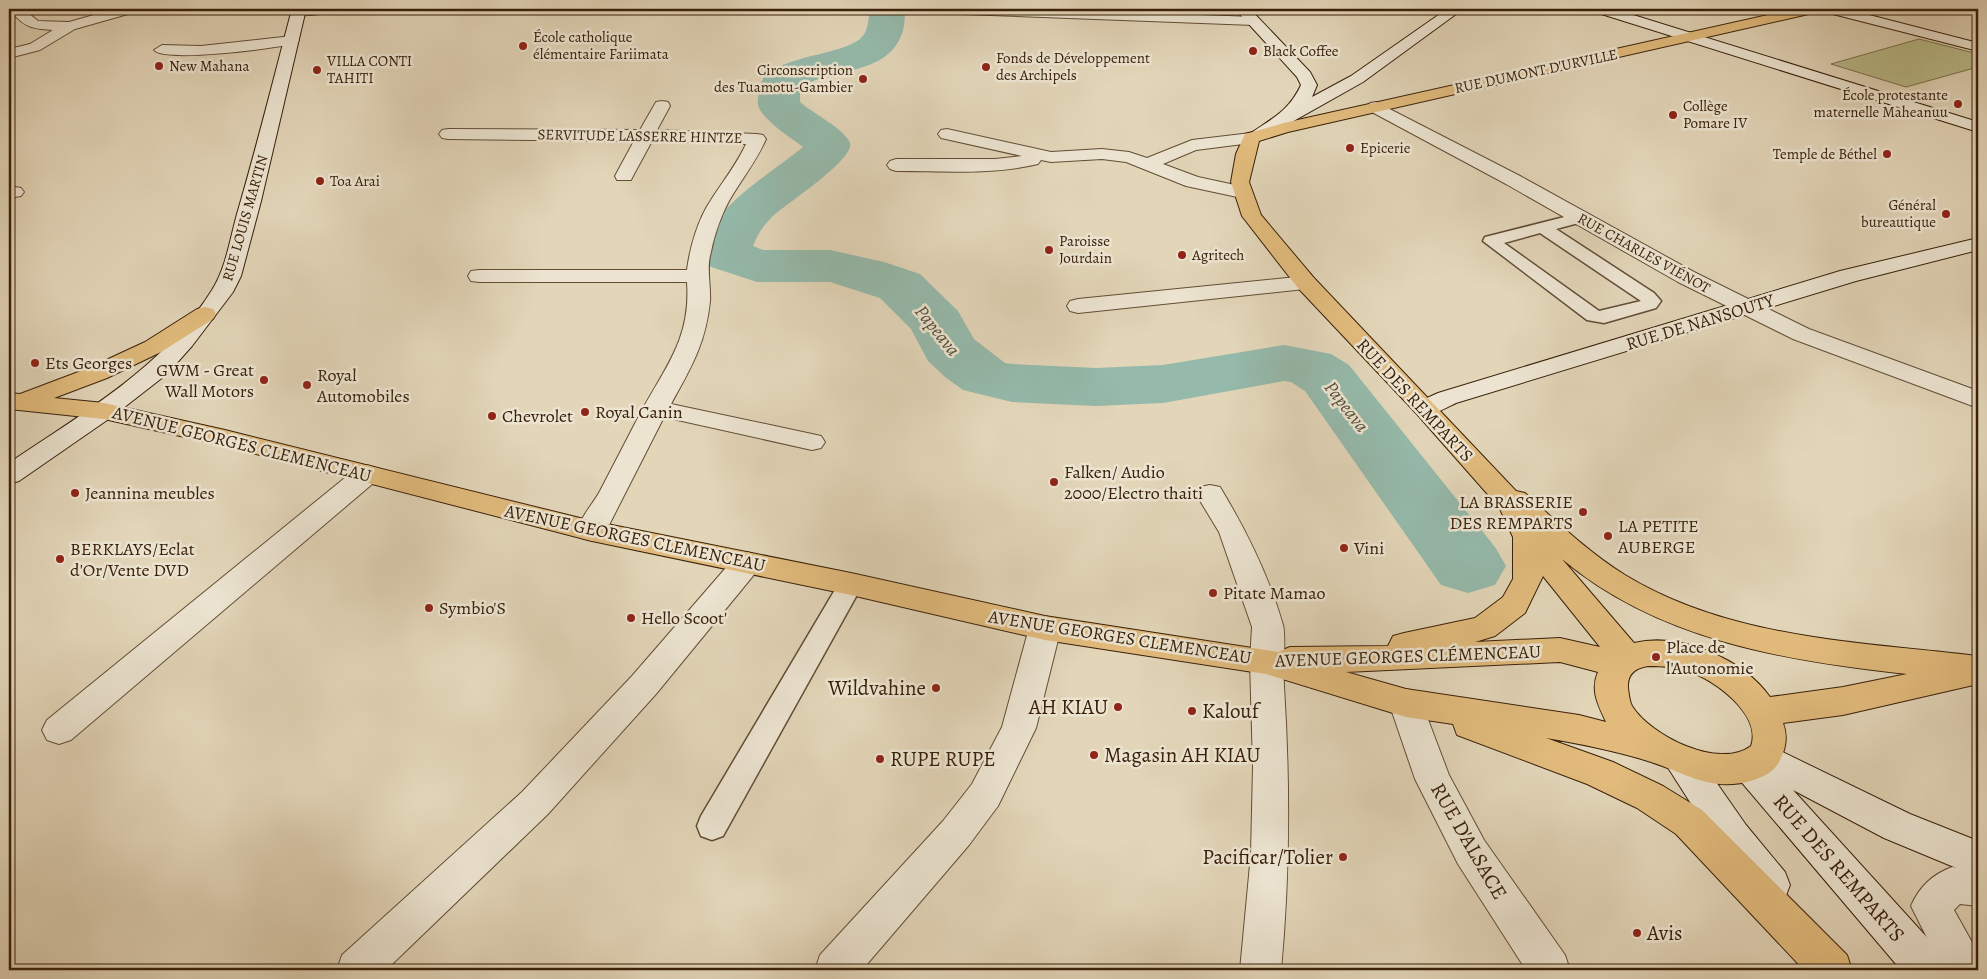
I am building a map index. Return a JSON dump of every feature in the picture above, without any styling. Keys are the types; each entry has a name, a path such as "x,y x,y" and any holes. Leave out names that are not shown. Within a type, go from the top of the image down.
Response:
{"main road":[{"name":"RUE DUMONT D'URVILLE","path":"1255,136 1813,9"},
{"name":"RUE DES REMPARTS","path":"1255,136 1245,154 1240,182 1252,216 1306,284 1511,503 1527,537 1623,661"},
{"path":"16,401 98,373 154,347 205,314"},
{"name":"AVENUE GEORGES CLEMENCEAU","path":"16,401 104,411 225,438 592,531 851,584 1045,628 1266,661"},
{"path":"1474,464 1565,544 1612,581 1652,603 1688,618 1736,634 1790,644 1978,671"},
{"path":"1337,659 1484,628 1514,606 1528,579 1527,537"},
{"name":"AVENUE GEORGES CLÉMENCEAU","path":"1266,661 1560,650 1623,661"},
{"path":"1656,653 1672,654 1699,661 1733,680 1747,691 1763,712 1771,737 1757,762 1731,770 1715,770 1670,756 1624,720 1615,704 1610,689 1612,676 1623,661 1656,653"},
{"name":"AVENUE GEORGES CLÉMENCEAU","path":"1266,661 1406,703 1579,729 1670,756"},
{"path":"1763,712 1843,701 1978,671"},
{"path":"1406,703 1542,750 1600,773 1650,797 1690,822 1832,970"}],"street":[{"path":"41,9 24,12 34,25 70,26"},
{"path":"9,53 35,47 70,26 130,9"},
{"path":"299,10 321,9"},
{"path":"935,9 1254,21"},
{"path":"1242,9 1304,75 1309,85 1300,104 1285,118"},
{"path":"1150,164 1192,145 1255,136 1357,79 1456,9"},
{"path":"1600,9 1692,36 1978,127"},
{"path":"1830,9 1978,47"},
{"name":"RUE LOUIS MARTIN","path":"9,475 104,411 158,370 222,292 230,276 299,10"},
{"path":"162,50 201,51 292,40"},
{"path":"624,176 644,136 662,106"},
{"name":"RUE CHARLES VIÉNOT","path":"1376,107 1746,307 1801,334 1978,400"},
{"name":"SERVITUDE LASSERRE HINTZE","path":"448,134 757,139 748,158 719,202 700,252 697,276 699,299 693,338 686,356 656,408 608,502 593,525 592,531"},
{"path":"947,134 1051,157"},
{"path":"896,165 994,165 1051,157 1102,154 1129,157 1193,182 1242,192"},
{"name":"RUE DE NANSOUTY","path":"1424,408 1447,398 1848,276 1978,244"},
{"path":"479,276 697,276"},
{"path":"1078,306 1306,284"},
{"path":"656,408 812,442"},
{"path":"59,730 367,474"},
{"path":"1210,494 1233,532 1268,627 1266,661 1271,766 1270,854 1261,970"},
{"path":"357,970 412,916 536,803 644,684 747,563"},
{"path":"836,970 956,832 985,795 1019,728 1045,628"},
{"name":"RUE D'ALSACE","path":"1406,703 1433,779 1467,844 1550,970"},
{"path":"1670,756 1838,970"},
{"path":"1757,762 1897,826 1978,859"},
{"name":"RUE DES REMPARTS","path":"1757,762 1928,970"},
{"path":"1966,970 1931,906 1952,884 1978,888"}],"lane":[{"path":"1542,228 1648,297 1652,301 1650,304 1604,317 1594,316 1491,241 1580,218"},
{"path":"712,826 851,584"}],"green space":[{"path":"1919,39 1978,54 1978,67 1906,87 1831,64"}],"waterway":[{"name":"Papeava","path":"888,9 883,36 873,47 849,59 804,71 780,84 779,105 794,120 827,143 827,150 767,195 753,208 731,236 724,254 757,266 830,266 865,274 900,286 937,323 949,348 967,364 985,377 1012,383 1096,387 1163,384 1284,363 1309,367 1327,378 1468,566"}],"place":[{"name":"École catholique élémentaire Fariimata","path":"523,46"},
{"name":"Black Coffee","path":"1253,51"},
{"name":"New Mahana","path":"159,66"},
{"name":"Fonds de Développement des Archipels","path":"986,67"},
{"name":"VILLA CONTI TAHITI","path":"317,70"},
{"name":"Circonscription des Tuamotu-Gambier","path":"863,79"},
{"name":"École protestante maternelle Maheanuu","path":"1958,104"},
{"name":"Collège Pomare IV","path":"1673,115"},
{"name":"Epicerie","path":"1350,148"},
{"name":"Temple de Béthel","path":"1887,154"},
{"name":"Toa Arai","path":"320,181"},
{"name":"Général bureautique","path":"1946,214"},
{"name":"Paroisse Jourdain","path":"1049,250"},
{"name":"Agritech","path":"1182,255"},
{"name":"Ets Georges","path":"35,363"},
{"name":"GWM - Great Wall Motors","path":"264,380"},
{"name":"Royal Automobiles","path":"307,385"},
{"name":"Royal Canin","path":"585,412"},
{"name":"Chevrolet","path":"492,416"},
{"name":"Falken/ Audio 2000/Electro thaiti","path":"1054,482"},
{"name":"Jeannina meubles","path":"75,493"},
{"name":"LA BRASSERIE DES REMPARTS","path":"1583,512"},
{"name":"LA PETITE AUBERGE","path":"1608,536"},
{"name":"Vini","path":"1344,548"},
{"name":"BERKLAYS/Eclat d'Or/Vente DVD","path":"60,559"},
{"name":"Pitate Mamao","path":"1213,593"},
{"name":"Symbio'S","path":"429,608"},
{"name":"Hello Scoot'","path":"631,618"},
{"name":"Place de l'Autonomie","path":"1656,657"},
{"name":"Wildvahine","path":"936,688"},
{"name":"AH KIAU","path":"1118,707"},
{"name":"Kalouf","path":"1192,711"},
{"name":"Magasin AH KIAU","path":"1094,755"},
{"name":"RUPE RUPE","path":"880,759"},
{"name":"Pacificar/Tolier","path":"1343,857"},
{"name":"Avis","path":"1637,933"}]}
